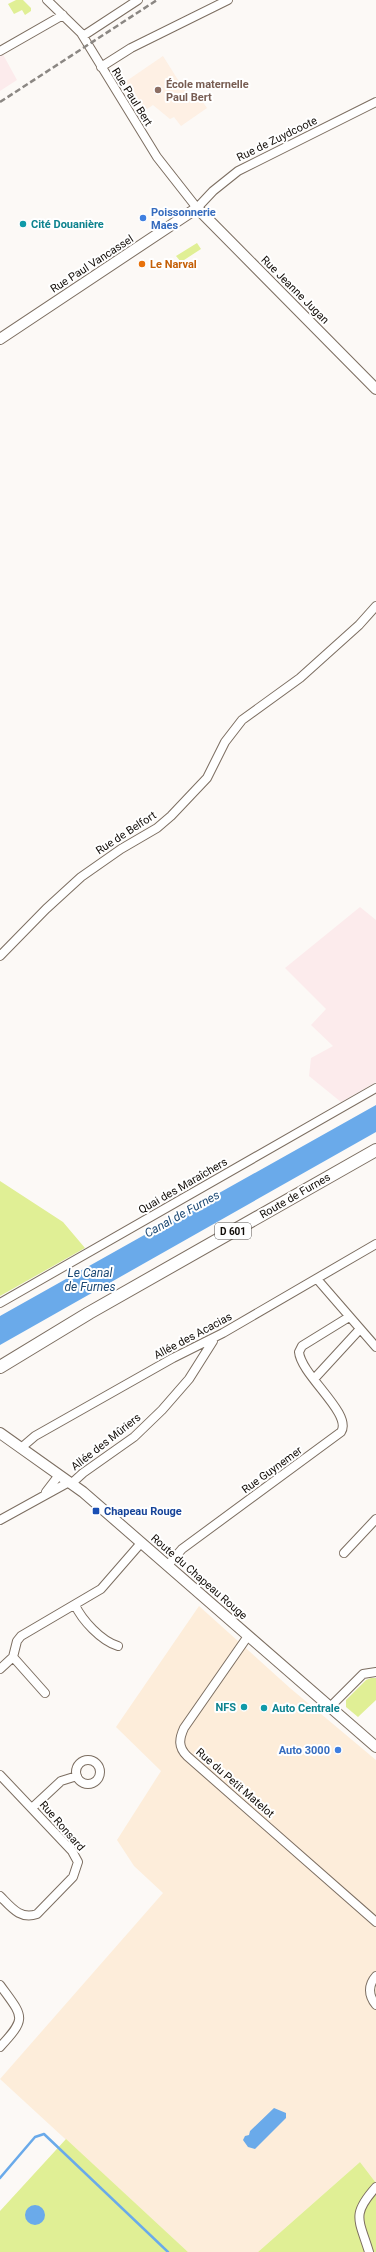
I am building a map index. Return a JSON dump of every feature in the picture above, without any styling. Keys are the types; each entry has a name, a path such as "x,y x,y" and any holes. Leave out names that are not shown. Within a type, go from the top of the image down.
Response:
{"main road":[{"name":"Route de Furnes","path":"0,1367 89,1313 376,1150"},
{"name":"Route de Furnes","path":"0,1359 43,1335 89,1313"}],"street":[{"name":"Rue Paul Bert","path":"47,0 83,36 157,157 197,208"},
{"path":"83,36 138,0"},
{"path":"101,67 131,48 228,0"},
{"path":"0,51 63,15"},
{"name":"Rue de Zuydcoote","path":"197,208 213,191 238,171 376,102"},
{"name":"Rue Paul Vancassel","path":"0,338 197,208"},
{"name":"Rue Jeanne Jugan","path":"197,208 376,389"},
{"name":"Rue de Belfort","path":"0,956 46,909 85,874 121,849 151,832 171,816 207,778 225,742 242,720 300,678 359,625 376,606"},
{"name":"Quai des Maraîchers","path":"0,1303 376,1088"},
{"name":"Allée des Acacias","path":"21,1448 35,1436 223,1333 376,1244"},
{"path":"317,1279 376,1347"},
{"name":"Rue Guynemer","path":"168,1566 182,1549 341,1432 344,1425 342,1418 301,1358 301,1348 349,1317"},
{"path":"314,1379 360,1329"},
{"name":"Allée des Mûriers","path":"44,1494 70,1482 117,1450 147,1425 174,1396 199,1363 207,1347 223,1333"},
{"path":"191,1350 197,1354 199,1363"},
{"name":"Route du Chapeau Rouge","path":"0,1433 70,1482 376,1747"},
{"path":"0,1520 44,1494 60,1475"},
{"path":"344,1553 376,1519"},
{"path":"0,1669 13,1657 17,1641 21,1636 103,1587 141,1543"},
{"path":"75,1605 82,1616 105,1640 118,1646"},
{"name":"Rue du Petit Matelot","path":"248,1636 184,1728 180,1739 181,1748 187,1756 376,1922"},
{"path":"13,1657 45,1693"},
{"path":"330,1707 363,1674 376,1672"},
{"name":"Rue Ronsard","path":"0,1775 75,1854 78,1862 76,1872 43,1909 33,1915 18,1913 0,1896"},
{"path":"32,1808 61,1781 77,1776"},
{"path":"376,1976 370,1989 371,1998 376,2005"},
{"path":"0,1985 20,2015 19,2025 0,2047"},
{"path":"369,2252 360,2222 359,2212 363,2201 376,2187"}],"shaded area":[{"path":"0,49 17,80 0,91"},
{"name":"École maternelle Paul Bert","path":"163,56 190,99 198,95 207,108 181,126 174,117 170,119 153,105 144,111 125,82"},
{"path":"360,907 376,920 376,1082 341,1102 309,1076 311,1058 333,1046 311,1025 326,1009 285,968"},
{"path":"199,1606 290,1688 376,1760 376,2183 360,2162 258,2252 188,2252 0,2079 163,1893 134,1866 117,1840 161,1771 116,1727"}],"green space":[{"path":"16,0 23,0 31,8 31,11 25,15 22,10 14,14 8,4"},
{"path":"197,243 201,249 181,262 176,256"},
{"path":"0,1181 63,1222 85,1248 0,1296"},
{"path":"376,1678 376,1700 358,1717 346,1707 346,1700 366,1680"},
{"path":"66,2139 188,2252 0,2252 0,2211"},
{"path":"360,2162 376,2183 376,2252 258,2252"}],"water":[{"name":"Le Canal de Furnes","path":"376,1105 376,1132 0,1345 0,1316"},
{"path":"274,2108 286,2113 286,2118 255,2149 248,2147 243,2140 245,2136 249,2135 250,2131"},
{"path":"35,2205 42,2208 45,2215 42,2222 35,2225 28,2222 25,2215 28,2208"}],"waterway":[{"path":"0,2178 35,2137 44,2134 168,2252"}],"railway":[{"path":"0,102 157,0"}],"place":[{"name":"École maternelle Paul Bert","path":"158,90"},
{"name":"Poissonnerie Maes","path":"143,218"},
{"name":"Cité Douanière","path":"23,224"},
{"name":"Le Narval","path":"142,264"},
{"name":"Chapeau Rouge","path":"96,1511"},
{"name":"NFS","path":"244,1707"},
{"name":"Auto Centrale","path":"264,1708"},
{"name":"Auto 3000","path":"338,1750"}],"water label":[{"name":"Canal de Furnes","path":"182,1214"}]}
